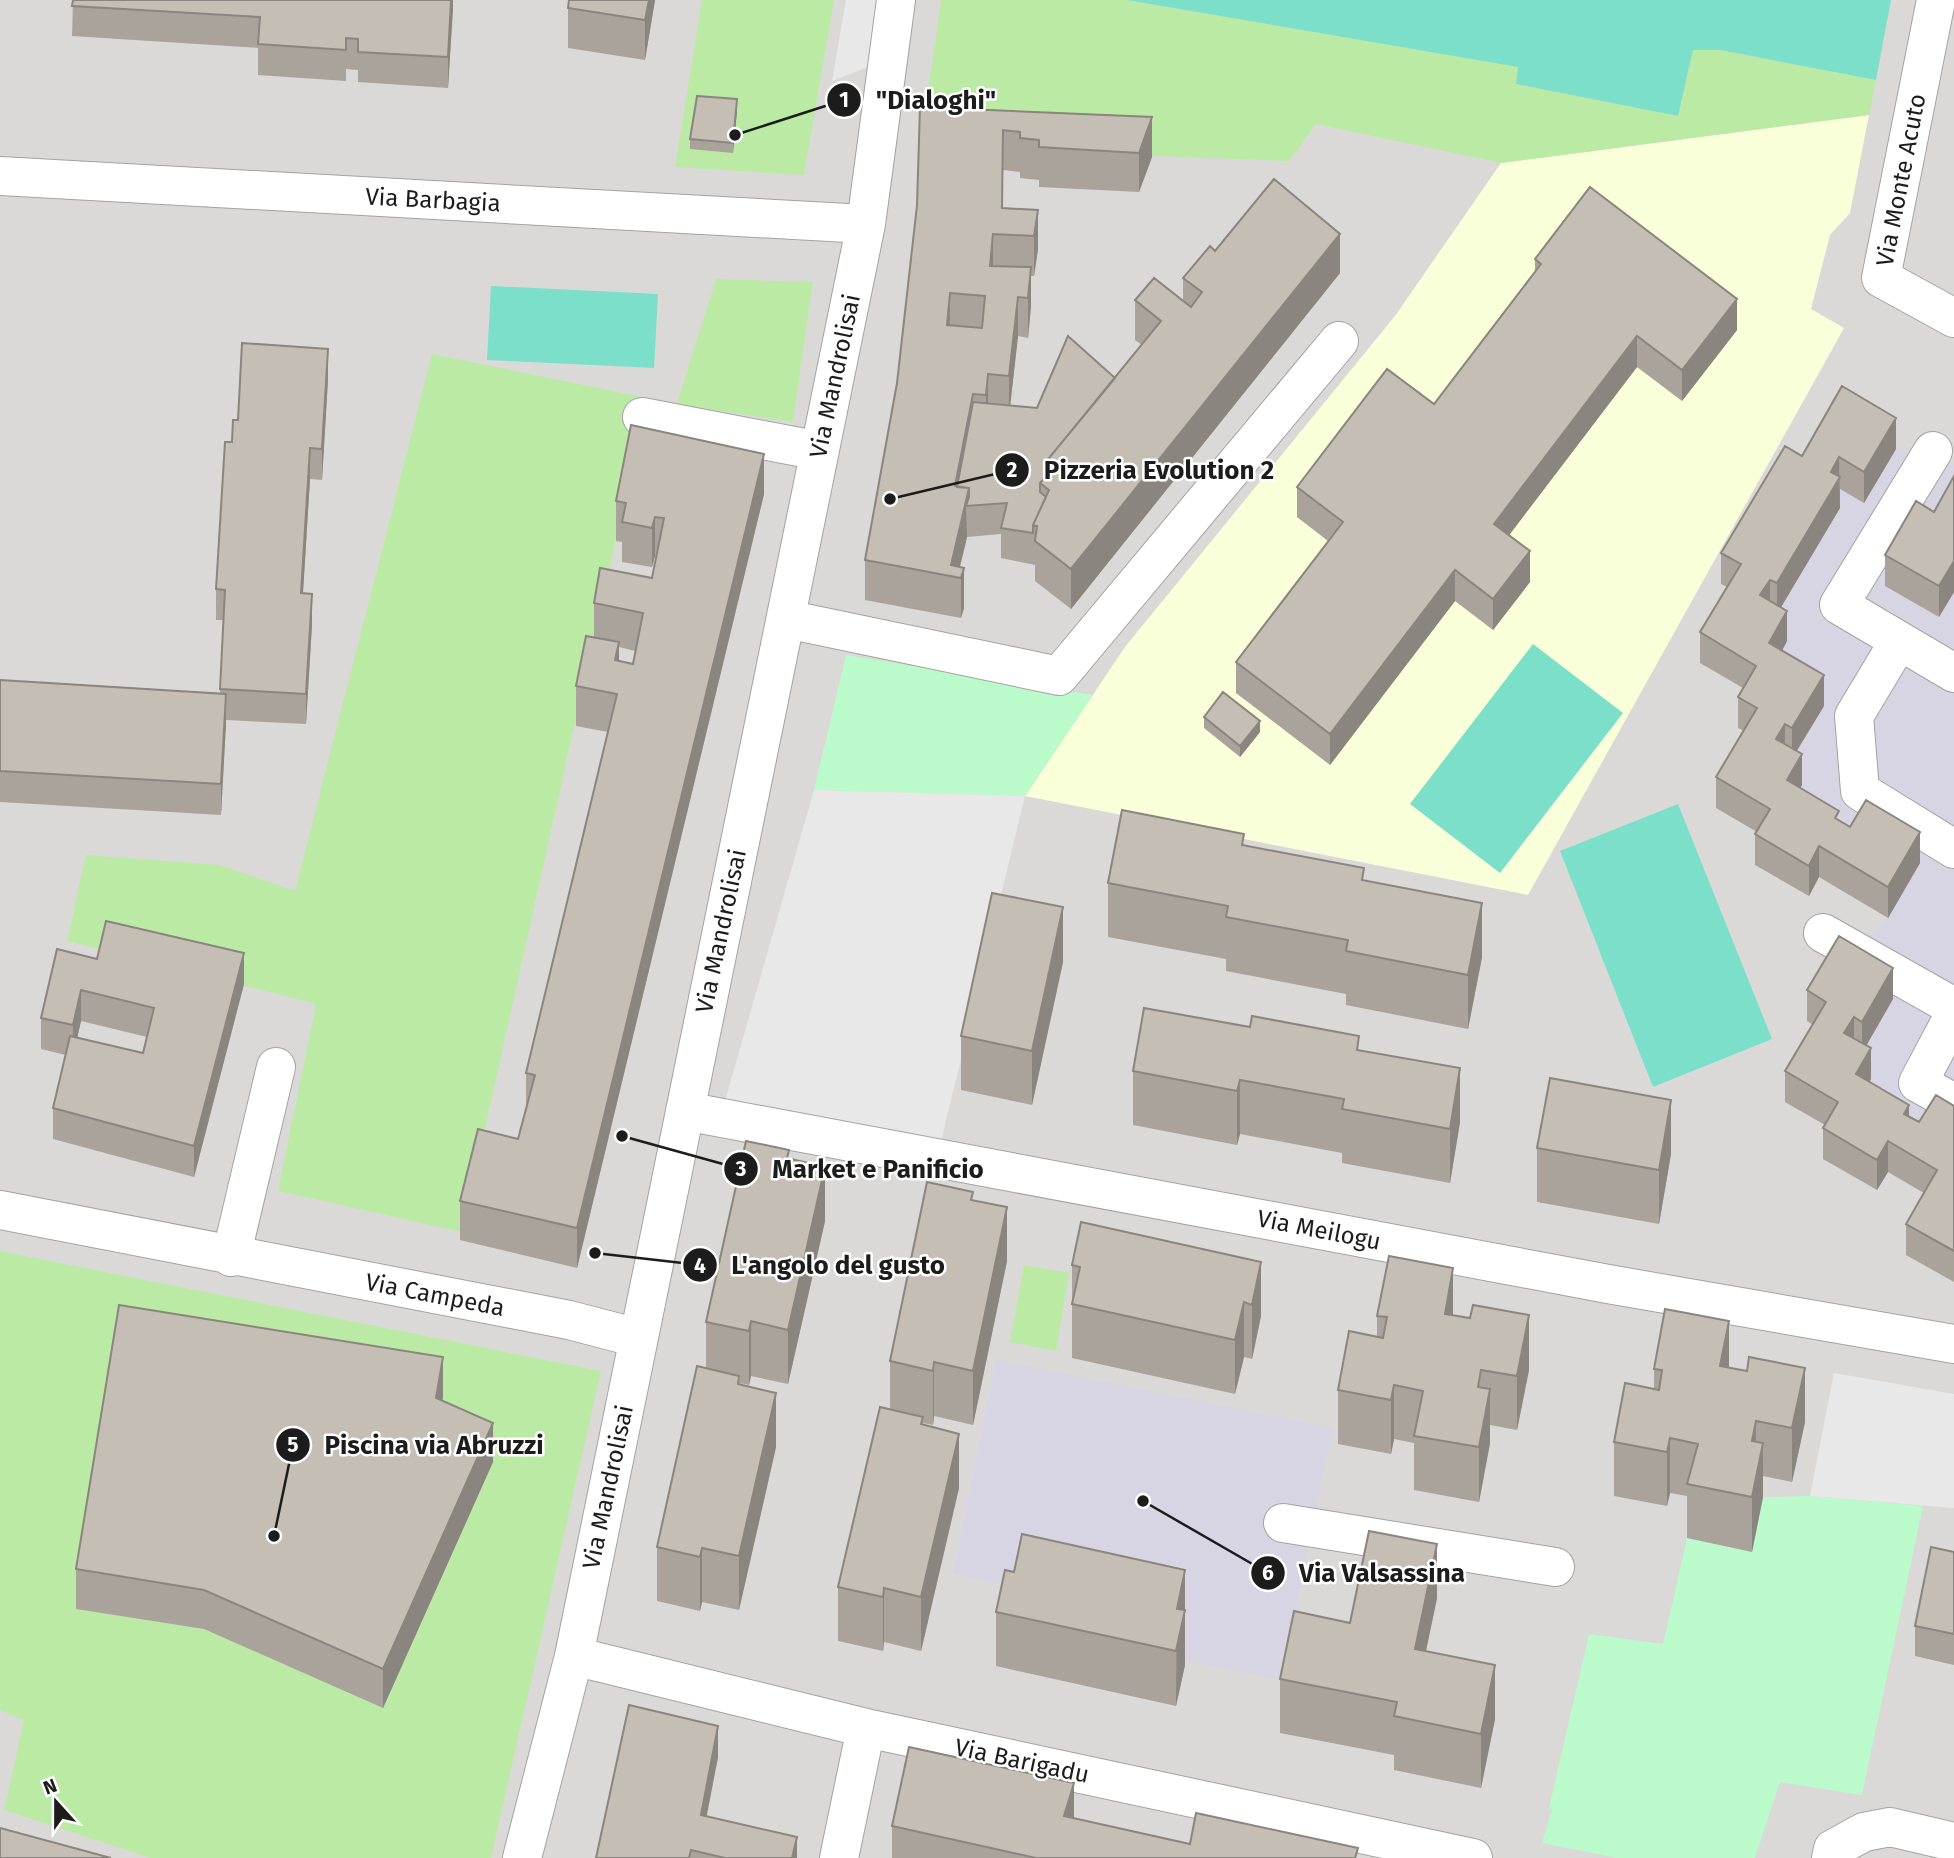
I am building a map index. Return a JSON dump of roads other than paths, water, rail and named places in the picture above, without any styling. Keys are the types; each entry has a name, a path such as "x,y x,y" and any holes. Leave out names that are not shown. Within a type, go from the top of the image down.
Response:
{"street":[{"name":"Via Mandrolisai","path":"522,1858 573,1656 866,224 896,0"},
{"name":"Via Monte Acuto","path":"1936,0 1881,278 1954,318"},
{"name":"Via Barbagia","path":"0,176 866,224"},
{"path":"786,619 1059,676 1339,341"},
{"path":"642,417 820,451"},
{"path":"1933,451 1839,605 1954,674"},
{"path":"1899,641 1854,716 1860,791 1954,849"},
{"path":"1823,933 1954,1007"},
{"path":"1954,1014 1918,1083 1954,1103"},
{"path":"231,1257 276,1067"},
{"name":"Via Meilogu","path":"685,1111 1608,1284 1954,1344"},
{"name":"Via Campeda","path":"0,1210 231,1257 569,1320 638,1338"},
{"path":"1283,1523 1555,1567"},
{"name":"Via Barigadu","path":"573,1656 866,1728 1407,1851 1473,1858"},
{"path":"839,1858 866,1728"},
{"path":"1831,1858 1833,1849 1864,1832 1890,1827 1954,1842"}],"place":[{"name":"\"Dialoghi\"","path":"735,135"},
{"name":"Pizzeria Evolution 2","path":"890,499"},
{"name":"Market e Panificio","path":"622,1136"},
{"name":"L'angolo del gusto","path":"595,1253"},
{"name":"Via Valsassina","path":"1143,1501"},
{"name":"Piscina via Abruzzi","path":"274,1536"}]}
